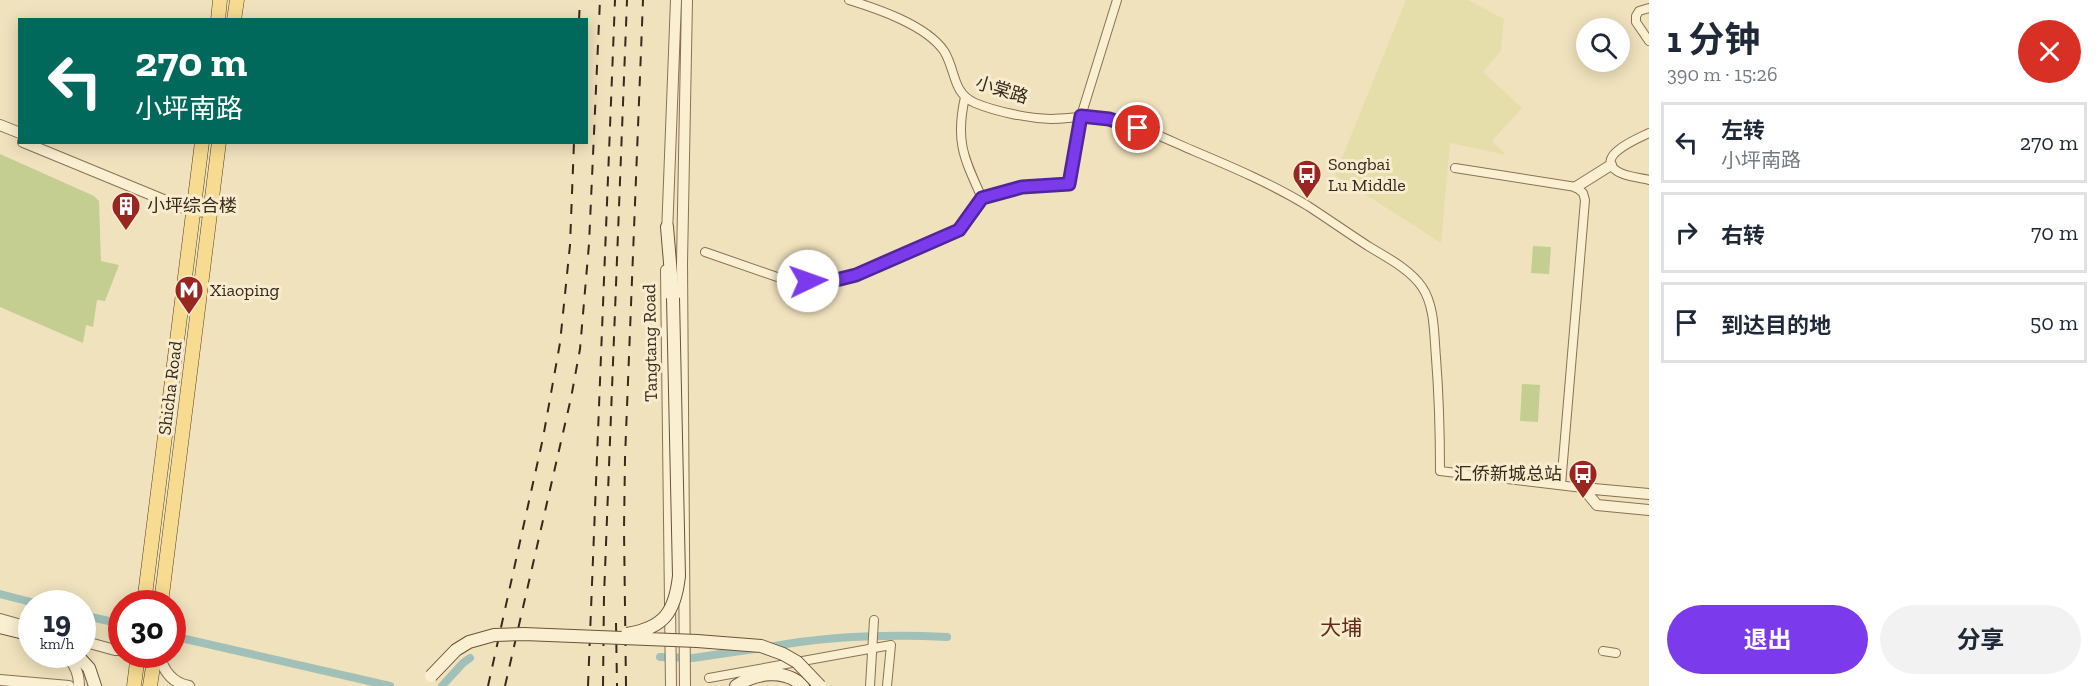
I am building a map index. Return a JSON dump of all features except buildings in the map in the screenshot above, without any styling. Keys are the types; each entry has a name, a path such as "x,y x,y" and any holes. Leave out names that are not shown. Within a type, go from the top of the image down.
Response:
{"main road":[{"path":"218,18 220,0"},
{"path":"234,18 237,0"},
{"name":"Shicha Road","path":"146,590 202,144"},
{"name":"Shicha Road","path":"163,590 219,144"},
{"path":"600,636 641,631 659,624 670,611 677,589 679,576 673,298 667,226"},
{"path":"0,627 18,632"},
{"path":"427,686 431,676 456,650 482,637 524,634 600,636 761,646 797,662 820,686"},
{"path":"89,668 95,686"},
{"path":"134,686 136,668"},
{"path":"150,686 154,668"},
{"path":"736,686 759,675 776,674 791,678 804,686"}],"street":[{"name":"Tangtang Road","path":"671,686 666,288 676,0"},
{"name":"Tangtang Road","path":"685,680 682,263 687,0"},
{"name":"小棠路","path":"849,0 886,13 934,40 944,51 956,87 965,97 976,103 1013,114 1048,119 1081,116 1109,119 1159,135 1282,191 1390,260 1423,288 1432,319 1440,414 1440,471 1562,485"},
{"path":"705,252 780,278 808,281 836,280 856,275 959,230 982,198 1022,187 1069,184 1081,116 1117,0"},
{"path":"1649,8 1640,11 1636,16 1636,22 1649,41"},
{"path":"965,97 960,118 960,137 963,154 982,198"},
{"path":"0,125 18,132"},
{"path":"0,133 18,141"},
{"path":"1649,133 1615,151 1611,158 1613,167 1620,173 1649,180"},
{"path":"26,144 194,209 211,211"},
{"path":"47,144 194,209"},
{"path":"1576,187 1613,167"},
{"path":"1455,168 1576,187 1583,193 1586,209 1562,485 1649,494"},
{"path":"1583,488 1597,505 1649,510"},
{"path":"0,619 18,624"},
{"path":"870,686 874,620"},
{"path":"709,678 891,645 887,686"},
{"path":"1603,651 1616,653"},
{"path":"75,668 79,686"},
{"path":"164,668 174,680 189,686"},
{"path":"0,680 69,686"}],"shaded area":[{"path":"1406,0 1468,0 1504,19 1501,51 1483,72 1522,108 1492,141 1506,155 1450,143 1441,243 1335,175"}],"green space":[{"path":"0,154 94,196 99,201 101,261 119,265 105,301 97,300 93,327 86,325 83,343 0,307"},
{"path":"1533,246 1551,247 1549,274 1531,273"},
{"path":"1522,384 1540,385 1538,422 1520,421"}],"waterway":[{"path":"0,594 18,599"},
{"path":"96,618 108,621"},
{"path":"769,647 813,640 858,637 947,637"},
{"path":"186,639 390,686"},
{"path":"660,657 693,658 754,649"},
{"path":"442,686 470,658"}],"railway":[{"path":"579,18 580,0"},
{"path":"505,686 571,398 580,349 589,244 600,0"},
{"path":"588,686 615,0"},
{"path":"603,686 604,596 627,0"},
{"path":"626,686 625,458 643,0"},
{"path":"488,686 543,438 560,343 570,245 574,144"},
{"path":"616,623 617,686"}],"place":[{"name":"Songbai Lu Middle","path":"1307,200"},
{"name":"小坪综合楼","path":"126,232"},
{"name":"Xiaoping","path":"189,316"},
{"name":"汇侨新城总站","path":"1583,500"}],"district":[{"name":"大埔","path":"1341,628"}],"route":[{"path":"808,281 836,280 856,275 959,230 982,198 1022,187 1069,184 1081,116 1109,119 1138,128"}]}
